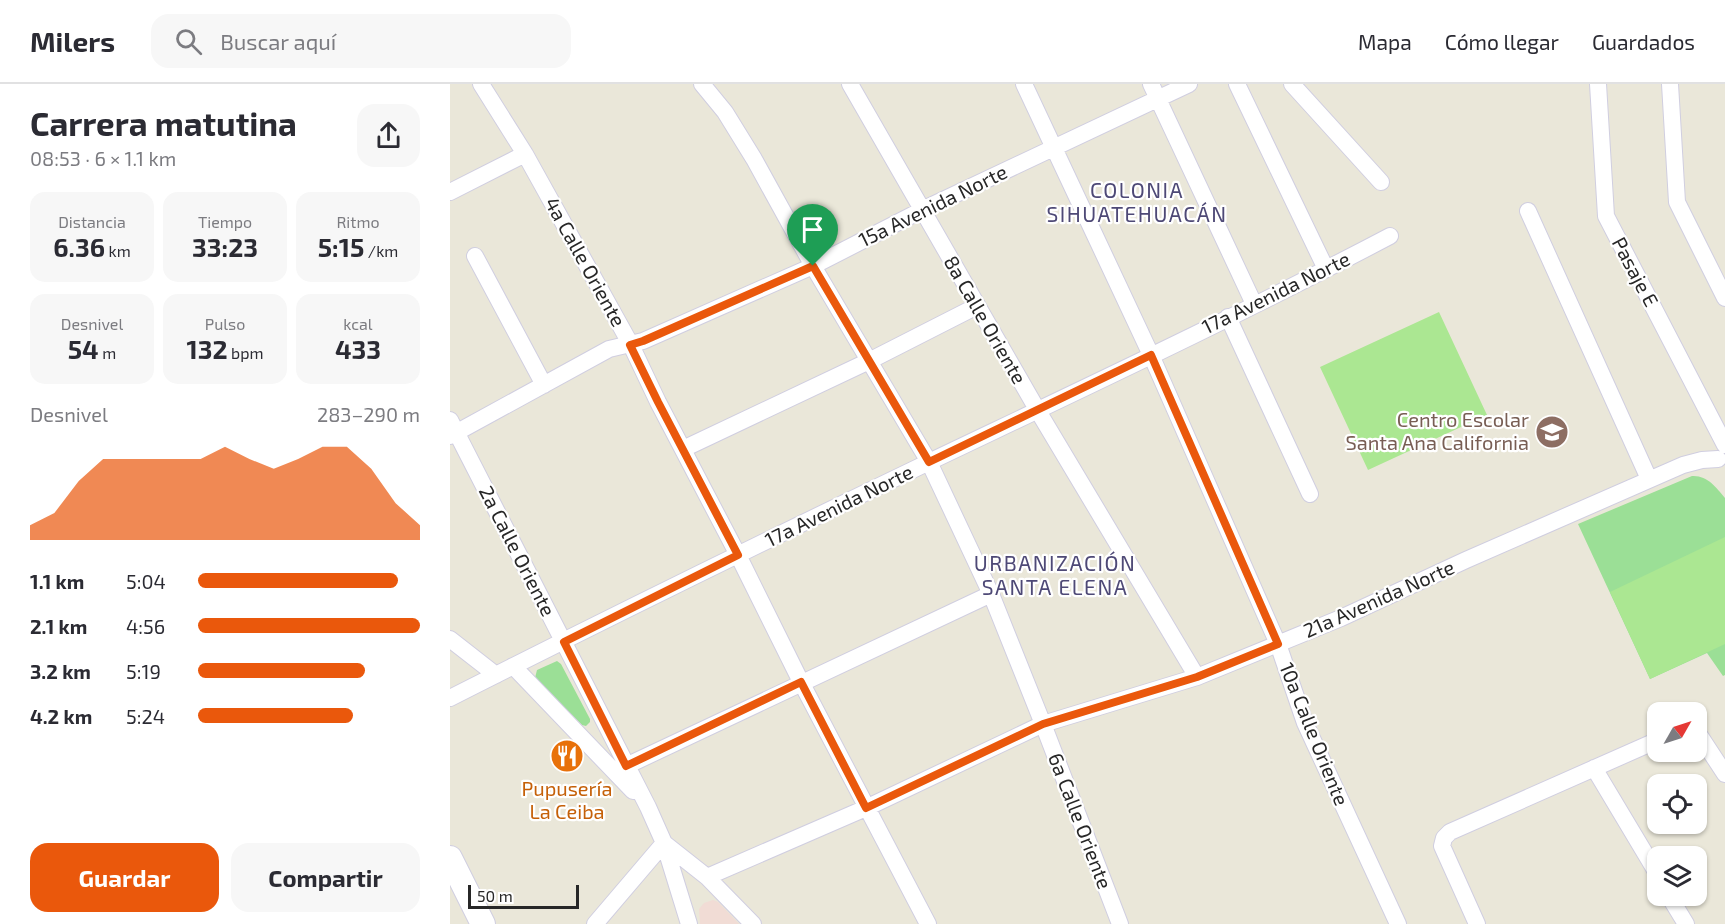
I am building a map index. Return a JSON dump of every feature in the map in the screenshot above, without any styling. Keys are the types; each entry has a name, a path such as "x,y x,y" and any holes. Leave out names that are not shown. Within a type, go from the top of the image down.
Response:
{"main road":[{"path":"450,858 483,924"}],"street":[{"name":"4a Calle Oriente","path":"482,84 525,154 630,345 801,682 928,924"},
{"name":"6a Calle Oriente","path":"702,84 731,121 813,266 929,462 991,594 1120,924"},
{"name":"8a Calle Oriente","path":"850,84 1038,411 1197,677"},
{"name":"10a Calle Oriente","path":"1024,84 1151,355 1278,644 1305,723 1398,924"},
{"name":"15a Avenida Norte","path":"452,430 544,385 609,349 643,341 813,266 922,210 1054,147 1155,92 1189,84"},
{"path":"1237,84 1326,269"},
{"path":"1292,84 1381,182"},
{"name":"Pasaje E","path":"1598,84 1606,216 1723,456"},
{"path":"1670,84 1677,202 1725,298"},
{"path":"1155,92 1254,304"},
{"path":"450,192 525,154"},
{"path":"1528,211 1649,479"},
{"name":"17a Avenida Norte","path":"450,698 1390,236"},
{"path":"475,256 544,385"},
{"path":"683,449 869,362 977,306"},
{"path":"1228,317 1311,494"},
{"name":"2a Calle Oriente","path":"452,430 648,807 664,843 689,924"},
{"name":"21a Avenida Norte","path":"707,877 866,808 1043,724 1197,677 1278,644 1649,479 1683,465 1723,456"},
{"path":"626,766 991,594"},
{"path":"450,639 496,675"},
{"path":"513,666 648,807"},
{"path":"1477,924 1442,846 1444,838 1450,832 1647,745"},
{"path":"1707,747 1725,774"},
{"path":"1594,768 1647,857"},
{"path":"595,924 664,843 707,877 753,924"},
{"path":"1676,906 1686,924"}],"shaded area":[{"path":"713,900 718,902 739,924 700,924 699,909 704,903"}],"green space":[{"path":"1439,312 1487,415 1368,470 1320,367"},
{"path":"1692,476 1707,480 1725,498 1725,675 1723,676 1707,653 1650,679 1578,524"},
{"path":"1725,537 1725,644 1650,679 1610,592"},
{"path":"557,661 561,664 590,719 586,726 582,725 535,678 537,670"}],"place":[{"name":"Centro Escolar Santa Ana California","path":"1552,432"},
{"name":"Pupusería La Ceiba","path":"567,756"}],"district":[{"name":"COLONIA SIHUATEHUACÁN","path":"1137,203"},
{"name":"URBANIZACIÓN SANTA ELENA","path":"1055,576"}],"route":[{"path":"813,266 929,462 1151,355 1278,644 1197,677 1043,724 866,808 801,682 626,766 564,642 738,555 630,345 813,266"}]}
